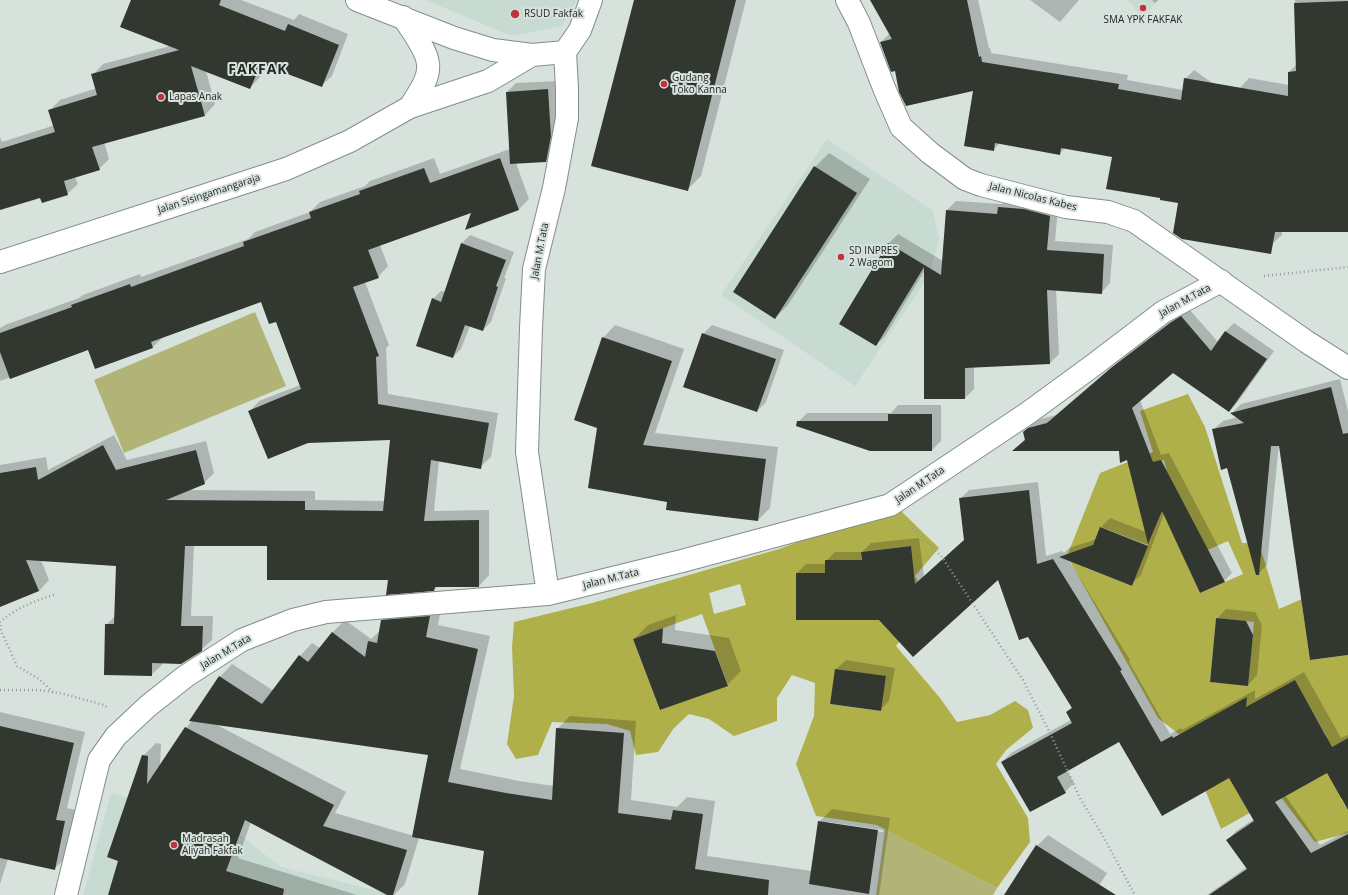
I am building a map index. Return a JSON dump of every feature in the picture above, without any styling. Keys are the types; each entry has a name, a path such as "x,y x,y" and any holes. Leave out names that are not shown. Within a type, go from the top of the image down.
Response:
{"street":[{"path":"357,0 454,38 492,50 532,55 564,52 580,30 591,0"},
{"name":"Jalan Nicolas Kabes","path":"846,0 859,23 900,127 930,153 965,179 981,185 1066,207 1108,212 1134,221 1307,342 1348,368"},
{"path":"403,17 420,43 428,64 427,76 410,107"},
{"name":"Jalan M.Tata","path":"548,594 527,452 530,336 534,269 554,188 567,118 567,88 564,52"},
{"name":"Jalan Sisingamangaraja","path":"0,262 286,169 350,141 410,107 488,81 532,55"},
{"name":"Jalan M.Tata","path":"66,895 99,760 116,736 148,706 186,676 242,640 292,620 326,612 548,594 682,561 890,505 1028,413 1163,312 1221,281"}],"path":[{"path":"1221,281 1348,266"},
{"path":"890,505 942,557 1023,680 1050,733 1080,798 1135,895"},
{"path":"53,692 39,679 17,666 1,630 0,622 20,608 37,600 57,594"},
{"path":"0,690 39,690 53,692 104,705 128,726"}],"shaded area":[{"name":"RSUD Fakfak","path":"425,0 577,0 562,26 512,36"},
{"name":"SMA YPK FAKFAK","path":"1128,0 1159,0 1142,17"},
{"name":"SD INPRES 2 Wagom","path":"827,139 933,211 939,239 930,274 855,386 721,295"},
{"path":"1188,394 1205,427 1242,543 1259,543 1279,609 1348,579 1302,605 1310,660 1348,655 1348,738 1325,751 1348,795 1341,799 1348,810 1348,833 1315,842 1280,796 1221,829 1184,738 1158,718 1067,556 1100,473 1153,452 1140,411","holes":["1164,460 1176,506 1141,514 1129,468","1101,527 1148,545 1132,586 1084,567","1228,541 1243,574 1200,593 1185,560","1216,618 1254,622 1248,685 1210,682","1294,680 1326,735 1286,758"]},
{"path":"901,511 939,548 915,576 929,603 896,646 940,698 957,722 990,715 1015,701 1028,710 1033,728 1006,750 996,764 1028,818 1030,842 997,888 877,825 816,816 796,764 814,716 815,683 792,675 777,698 777,721 734,736 709,719 689,714 674,728 658,752 636,755 630,731 607,724 552,722 538,755 516,759 507,744 514,696 512,647 514,622 592,603 779,549 851,522","holes":["910,546 868,614 861,552","825,561 848,561 848,620 796,620 796,573 825,573","740,584 746,605 714,614 709,593","702,614 728,685 660,710 633,639","836,669 886,677 880,711 830,704"]},
{"name":"Madrasah Aliyah Fakfak","path":"111,793 223,822 281,867 395,895 83,895"}],"green space":[{"path":"255,312 286,386 124,453 94,380"},
{"path":"885,829 997,888 993,895 876,895"}],"building":[{"path":"131,0 221,0 219,5 285,31 288,24 339,45 322,87 261,64 250,89 191,66 205,116 92,147 100,170 64,181 68,195 42,203 40,198 0,210 0,149 55,132 48,110 97,95 91,74 179,50 120,27"},
{"name":"Gudang Toko Kanna","path":"634,0 736,0 688,191 591,166"},
{"path":"870,0 967,0 979,57 981,56 982,62 1119,84 1118,89 1181,100 1184,78 1288,96 1288,72 1296,71 1294,3 1348,1 1348,232 1275,232 1271,254 1182,239 1173,233 1178,203 1160,200 1160,198 1106,189 1112,157 1061,148 1060,155 995,143 994,151 964,146 973,91 906,106 899,92 895,71 891,72 880,42 892,39"},
{"path":"548,89 551,136 546,162 510,164 506,92"},
{"path":"500,158 519,210 465,230 471,213 368,250 379,278 353,287 379,356 376,357 378,404 489,423 481,469 431,460 424,521 479,520 479,587 435,587 434,591 386,595 388,580 267,580 267,546 185,546 181,626 203,626 202,651 181,664 152,663 152,676 104,675 105,624 114,624 116,566 26,560 39,591 0,607 0,473 36,467 38,480 103,445 116,470 196,450 205,484 166,500 305,501 305,510 383,511 390,440 308,443 268,459 248,411 301,389 276,322 269,324 261,302 151,342 153,348 95,369 88,350 10,379 0,352 0,333 72,307 71,305 130,284 131,287 244,246 243,242 311,218 309,212 360,194 359,191 424,168 430,183"},
{"path":"814,166 857,193 775,319 733,292"},
{"path":"998,207 1024,209 1050,216 1047,250 1104,254 1102,294 1047,290 1050,364 965,368 965,399 924,399 924,267 876,346 839,324 888,243 941,275 946,210 997,214"},
{"path":"461,243 506,260 496,286 498,287 483,331 465,325 453,358 416,346 432,298 441,302"},
{"path":"1181,316 1211,351 1225,331 1267,359 1229,412 1173,373 1132,408 1153,462 1161,460 1225,582 1200,593 1162,511 1148,544 1127,460 1120,463 1119,451 1012,451 1025,440 1023,432 1028,428 1047,423 1111,368"},
{"path":"702,333 776,359 757,412 683,387"},
{"path":"602,337 672,361 643,445 766,459 758,521 666,510 667,502 588,488 597,428 574,420"},
{"path":"1331,387 1343,434 1348,433 1348,655 1310,660 1279,446 1271,446 1259,575 1256,575 1227,468 1221,470 1212,429 1244,423 1230,413"},
{"path":"888,414 932,414 932,451 870,451 796,426 797,421 888,421"},
{"path":"1029,490 1037,564 1053,559 1122,670 1120,671 1161,742 1172,736 1173,738 1247,697 1246,707 1295,680 1332,747 1348,738 1348,810 1327,773 1275,802 1311,853 1348,834 1348,895 1209,895 1247,869 1226,840 1254,821 1229,778 1162,816 1119,742 1057,777 1066,793 1030,812 1001,762 1072,723 1066,712 1072,708 1028,637 1019,640 998,580 913,657 879,620 796,620 796,573 825,573 825,560 862,560 861,552 911,546 915,584 964,540 959,498"},
{"path":"1100,527 1148,546 1132,586 1059,557 1093,545"},
{"path":"430,616 426,637 478,649 448,782 552,800 556,728 624,733 618,813 671,820 673,810 703,814 695,869 769,880 768,895 478,895 484,851 412,837 428,755 189,721 219,676 262,704 299,655 308,662 332,632 365,657 368,641 377,643 381,620"},
{"path":"1216,618 1246,621 1253,635 1248,686 1210,682"},
{"path":"663,628 662,643 715,651 728,686 660,710 633,639"},
{"path":"835,669 886,676 881,711 830,704"},
{"path":"0,726 74,743 56,820 65,821 55,870 0,858"},
{"path":"185,727 334,805 323,826 407,850 393,895 387,895 245,820 226,871 284,889 283,895 108,895 118,861 107,857 142,755 148,756 147,784"},
{"path":"818,821 878,830 869,894 809,884"},
{"path":"1036,845 1116,895 1004,895"}],"place":[{"name":"SMA YPK FAKFAK","path":"1143,8"},
{"name":"RSUD Fakfak","path":"515,14"},
{"name":"Gudang Toko Kanna","path":"664,84"},
{"name":"Lapas Anak","path":"161,97"},
{"name":"SD INPRES 2 Wagom","path":"841,257"},
{"name":"Madrasah Aliyah Fakfak","path":"174,845"}],"district":[{"name":"FAKFAK","path":"258,70"}]}
